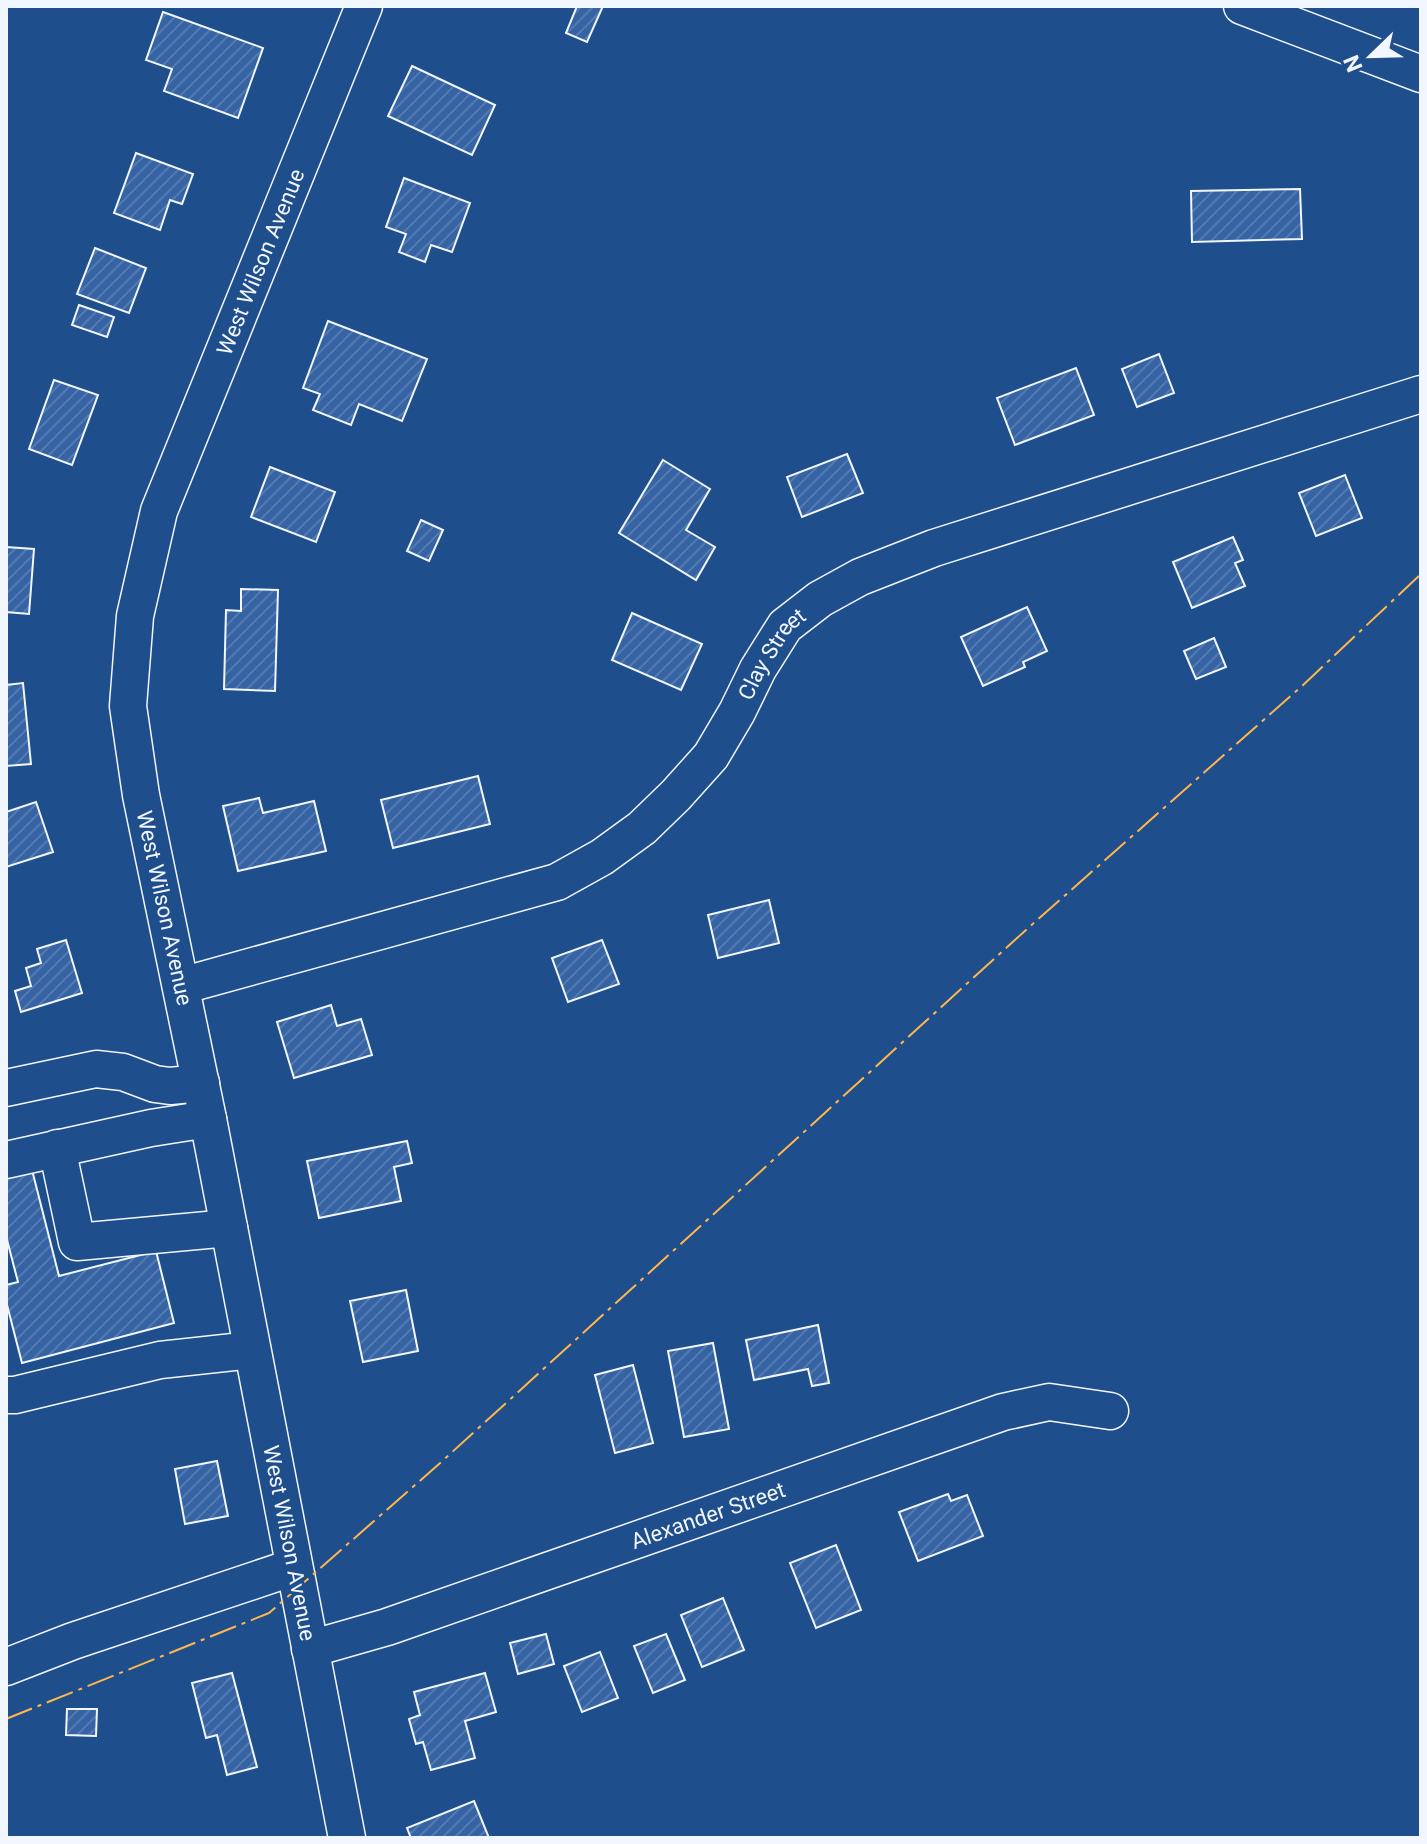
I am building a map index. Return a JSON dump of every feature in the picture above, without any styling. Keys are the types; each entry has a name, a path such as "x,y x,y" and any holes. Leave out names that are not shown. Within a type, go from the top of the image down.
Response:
{"street":[{"name":"West Wilson Avenue","path":"347,1838 201,1083 141,795 128,706 135,616 159,511 364,6"},
{"path":"1242,6 1421,74"},
{"name":"Clay Street","path":"181,986 557,882 602,857 642,828 711,756 785,626 820,599 860,577 934,548 1421,394"},
{"path":"6,1088 96,1069 123,1072 155,1084 201,1083"},
{"path":"6,1160 151,1128 208,1119"},
{"path":"57,1148 77,1242 229,1228"},
{"path":"6,1395 160,1360 252,1350"},
{"name":"Alexander Street","path":"310,1649 387,1627 1003,1412 1049,1402 1110,1411"},
{"path":"6,1667 73,1641 294,1567"}],"building":[{"path":"577,6 603,6 587,42 566,33"},
{"path":"163,12 263,48 238,118 164,91 172,69 146,60"},
{"path":"412,66 495,105 472,155 388,116"},
{"path":"136,153 193,174 182,204 170,200 160,230 114,213"},
{"path":"404,178 470,203 452,252 431,245 425,262 399,252 406,234 386,227"},
{"path":"1300,189 1302,239 1192,242 1191,191"},
{"path":"95,248 146,268 129,313 77,294"},
{"path":"79,305 114,317 107,337 72,325"},
{"path":"328,321 427,359 402,421 359,404 351,425 313,410 320,394 303,388"},
{"path":"1159,354 1174,393 1137,407 1122,369"},
{"path":"1076,368 1094,415 1015,445 997,398"},
{"path":"54,380 98,395 72,465 29,449"},
{"path":"847,454 863,493 802,517 787,477"},
{"path":"663,460 710,489 686,530 715,547 696,580 619,533"},
{"path":"270,467 335,492 316,542 251,517"},
{"path":"1345,475 1362,518 1316,536 1299,493"},
{"path":"421,520 443,530 429,561 407,551"},
{"path":"1233,537 1243,560 1235,563 1245,586 1192,608 1173,562"},
{"path":"6,547 34,549 29,614 6,612"},
{"path":"241,589 278,590 275,691 224,689 226,610 241,611"},
{"path":"1027,607 1047,651 1023,662 1025,667 983,686 961,637"},
{"path":"632,613 702,644 681,690 612,660"},
{"path":"1214,638 1226,667 1196,679 1184,651"},
{"path":"23,683 31,764 6,766 6,685"},
{"path":"478,776 490,824 393,848 381,800"},
{"path":"259,798 263,813 314,801 326,851 238,871 223,806"},
{"path":"36,802 53,852 6,867 6,812"},
{"path":"769,900 779,943 718,958 708,915"},
{"path":"66,940 82,993 21,1012 15,991 31,986 26,968 41,963 37,949"},
{"path":"602,940 619,984 568,1002 552,958"},
{"path":"331,1005 337,1026 361,1019 372,1055 294,1078 277,1022"},
{"path":"407,1141 412,1163 394,1167 401,1201 319,1218 307,1161"},
{"path":"30,1162 59,1276 156,1251 174,1323 22,1363 6,1301 6,1285 18,1282 6,1236 6,1168"},
{"path":"406,1290 418,1351 363,1362 350,1301"},
{"path":"818,1325 829,1383 812,1386 808,1369 754,1380 746,1340"},
{"path":"713,1343 729,1429 684,1437 668,1351"},
{"path":"633,1365 653,1443 615,1453 595,1375"},
{"path":"217,1461 228,1516 185,1524 175,1469"},
{"path":"948,1494 951,1501 967,1495 983,1536 918,1561 899,1512"},
{"path":"836,1545 861,1610 816,1628 790,1563"},
{"path":"723,1598 744,1650 702,1667 681,1615"},
{"path":"546,1634 554,1664 518,1674 510,1643"},
{"path":"666,1634 685,1680 653,1693 634,1646"},
{"path":"600,1652 618,1698 582,1712 564,1666"},
{"path":"232,1673 257,1767 227,1775 217,1735 206,1738 192,1683"},
{"path":"485,1673 496,1712 465,1721 475,1758 431,1770 423,1742 416,1744 409,1719 420,1715 414,1692"},
{"path":"67,1709 97,1709 96,1736 66,1735"},
{"path":"474,1801 489,1838 411,1838 407,1828"}],"power":[{"path":"6,1719 269,1613 439,1464 1027,929 1302,686 1421,574"}]}
